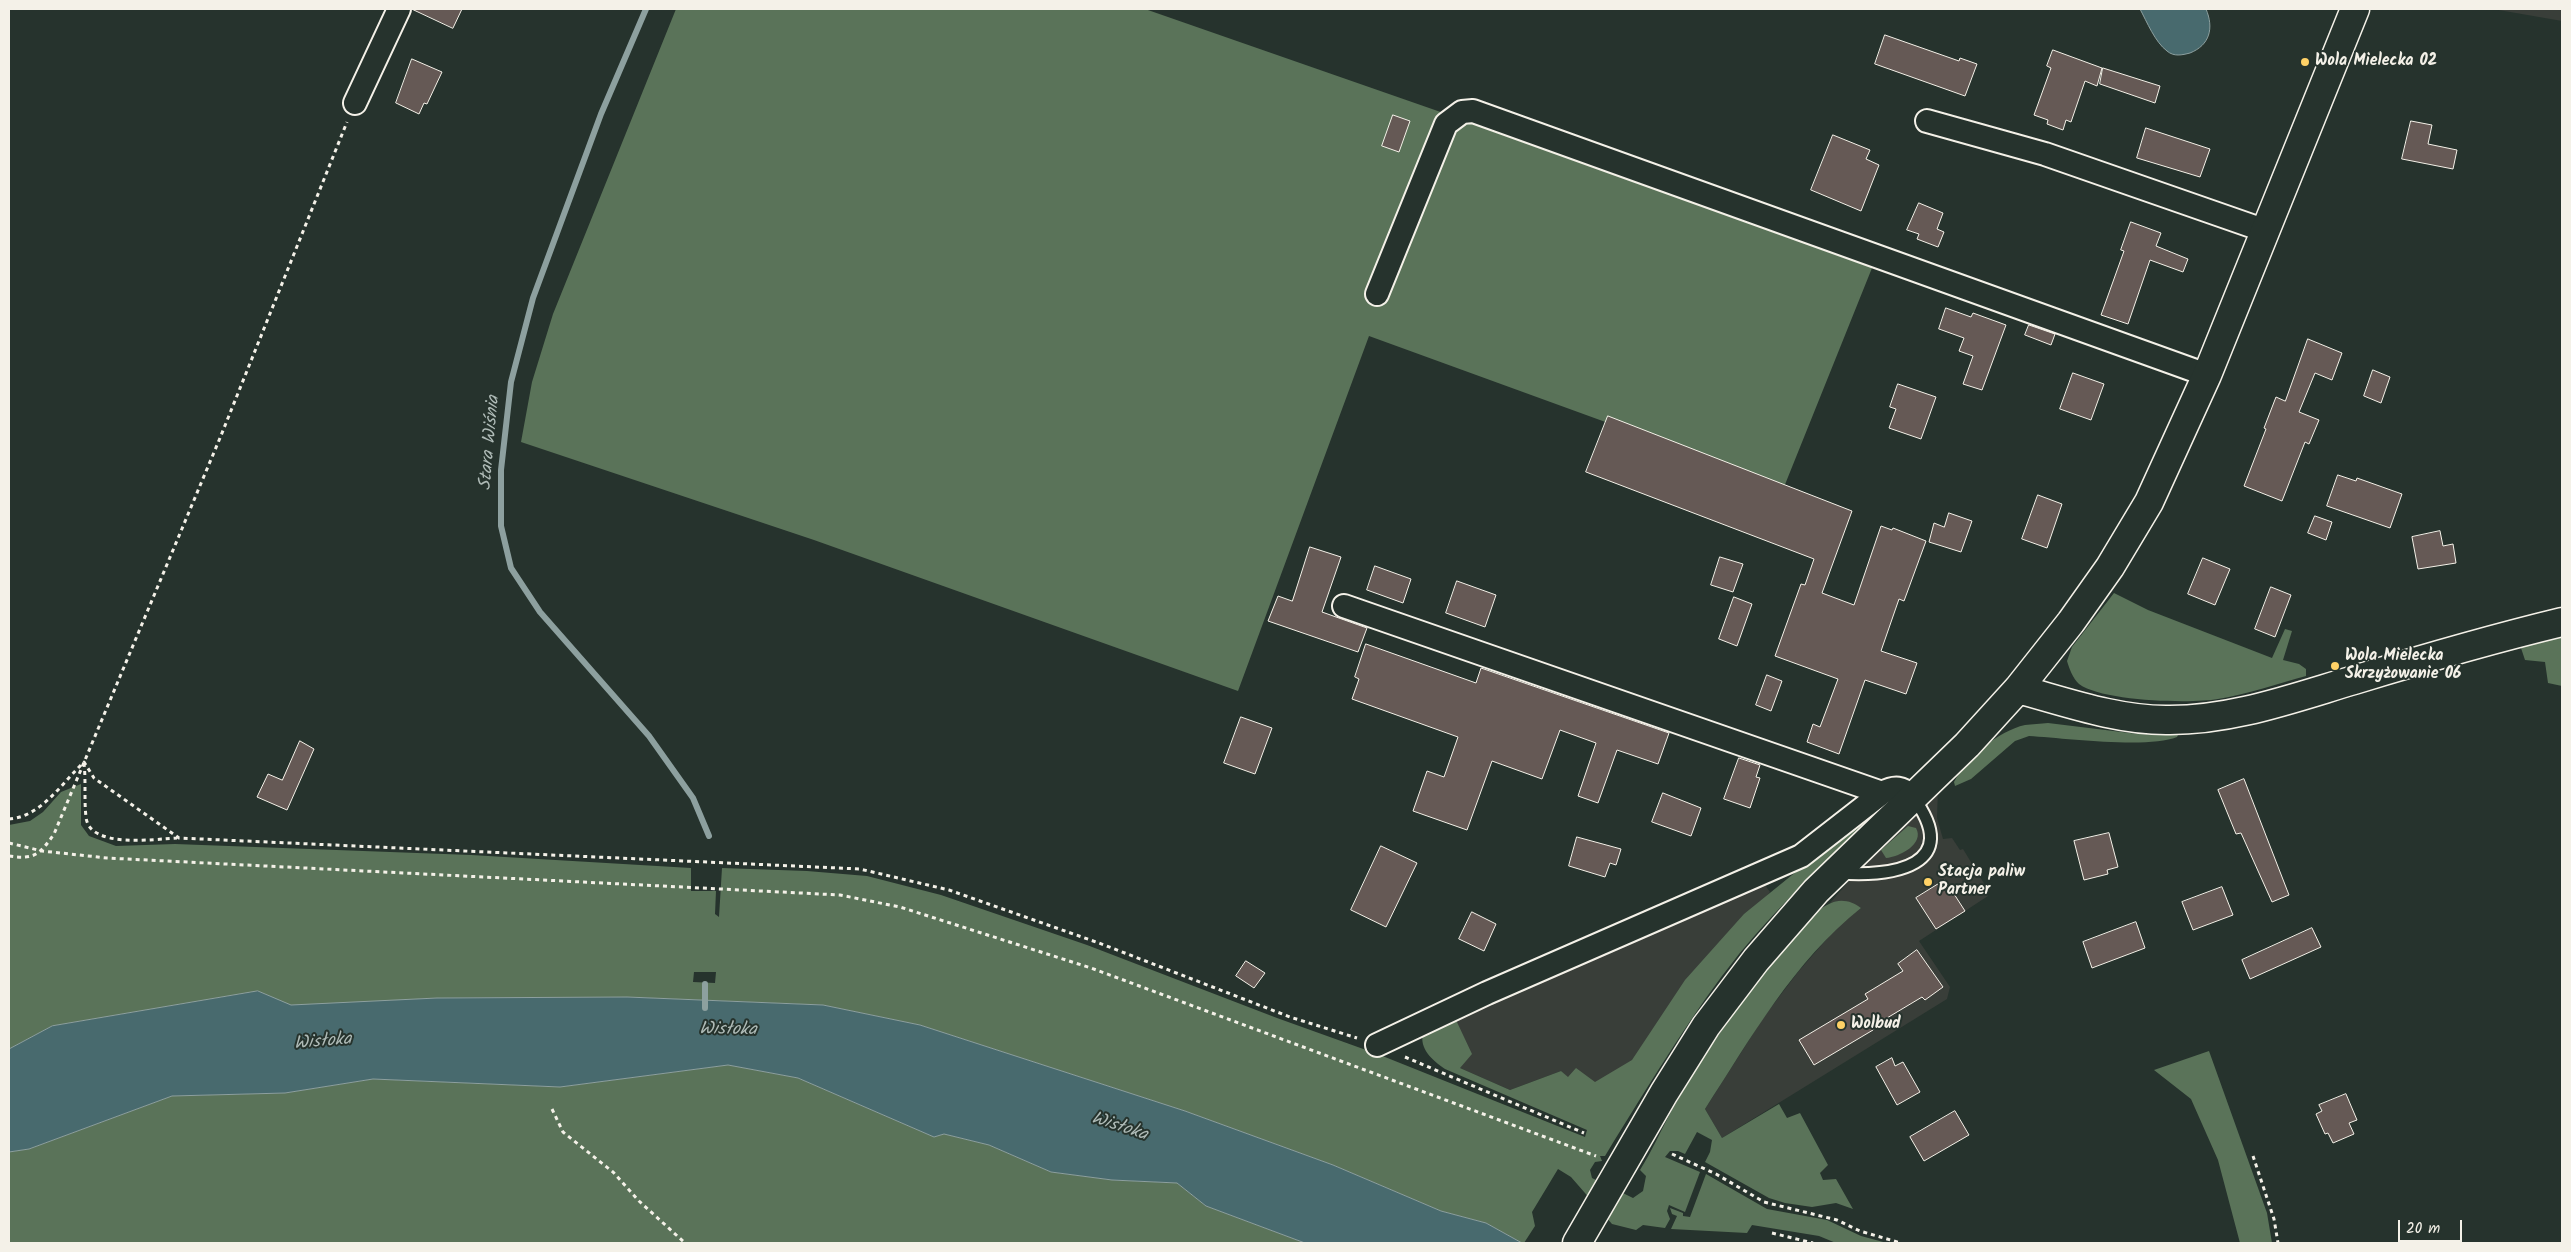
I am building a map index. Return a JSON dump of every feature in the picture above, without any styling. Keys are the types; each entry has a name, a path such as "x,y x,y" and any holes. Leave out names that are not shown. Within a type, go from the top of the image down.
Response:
{"street":[{"path":"355,103 399,9"},
{"path":"1577,1243 1621,1164 1706,1026 1756,960 1834,873 1967,745 2018,689 2071,622 2115,559 2149,502 2207,375 2355,9"},
{"path":"1377,294 1446,124 1462,112 1473,111 2207,375"},
{"path":"1927,121 2046,154 2266,230"},
{"path":"1344,606 1882,793"},
{"path":"2018,689 2119,716 2190,720 2221,716 2278,702 2476,643 2562,622"},
{"path":"1377,1045 1487,993 1801,856 1882,793 1892,788 1904,789 1913,797"}],"lane":[{"path":"1834,873 1866,876 1887,873 1901,869 1928,854 1932,837 1923,810 1913,797"}],"path":[{"path":"9,856 31,857 42,851 54,834 220,438 355,103"},
{"path":"9,819 18,818 38,809 84,762"},
{"path":"84,762 94,778 179,838"},
{"path":"84,762 86,820 95,832 113,840 179,838 860,869 949,890 1100,943 1290,1017 1377,1045 1584,1133"},
{"path":"9,843 42,851 108,858 840,895 900,907 1090,968 1596,1156"},
{"path":"552,1109 562,1132 613,1172 639,1202 685,1243"},
{"path":"1672,1154 1716,1174 1764,1202 1837,1220 1860,1231 1901,1243"},
{"path":"2254,1156 2274,1219 2278,1243"},
{"path":"1772,1233 1813,1243"}],"shaded area":[{"path":"2493,9 2562,9 2562,21"},
{"path":"1938,788 1937,818 1943,839 1952,838 1960,850 1963,849 1985,885 1988,896 1919,941 1950,987 1947,999 1722,1138 1705,1109 1763,1018 1798,972 1838,926 1861,908 1838,901 1830,903 1875,851"},
{"path":"1762,881 1770,892 1603,1114 1561,1071 1510,1090 1460,1068 1434,1030"}],"green space":[{"path":"676,9 1145,9 1874,263 1784,487 1369,336 1238,691 814,540 521,442 532,382 553,314"},
{"path":"2114,593 2148,610 2272,658 2285,629 2292,631 2283,660 2299,664 2306,669 2306,676 2240,694 2205,700 2146,700 2125,698 2090,690 2077,682 2067,661 2072,647"},
{"path":"2562,631 2562,686 2548,683 2545,662 2525,660 2519,642"},
{"path":"2048,723 2138,734 2178,735 2177,737 2164,740 2147,742 2029,736 2015,741 1971,779 1955,786 1954,782 1967,764 1994,739 2025,725"},
{"path":"81,784 81,825 89,836 116,846 175,844 471,855 691,868 691,891 716,891 715,914 719,917 722,868 807,871 867,876 941,895 1087,945 1277,1018 1380,1055 1585,1137 1587,1130 1445,1069 1431,1058 1425,1049 1422,1038 1423,1032 1762,881 1456,1020 1472,1054 1460,1068 1510,1090 1561,1071 1568,1077 1576,1068 1595,1082 1632,1060 1685,980 1744,914 1877,806 1880,809 1825,862 1739,954 1689,1022 1605,1156 1600,1156 1602,1161 1595,1162 1590,1170 1592,1178 1633,1198 1643,1191 1646,1176 1640,1170 1683,1090 1734,1013 1786,943 1806,920 1821,908 1833,902 1846,901 1861,908 1837,929 1794,976 1757,1028 1705,1109 1722,1138 1779,1104 1787,1118 1800,1113 1828,1165 1820,1173 1823,1180 1836,1179 1853,1209 1836,1203 1812,1207 1785,1203 1769,1198 1705,1162 1710,1152 1712,1140 1697,1132 1685,1154 1678,1151 1670,1151 1665,1157 1700,1172 1685,1212 1669,1205 1667,1211 1670,1219 1665,1228 1643,1225 1636,1230 1612,1224 1571,1177 1558,1169 1532,1212 1535,1226 1524,1243 1522,1243 1486,1223 1441,1211 1333,1165 1185,1111 920,1025 823,1005 627,997 437,998 291,1006 258,991 52,1026 9,1049 9,825 30,821 43,812 61,792","holes":["694,972 716,972 715,983 693,982"]},
{"path":"1908,826 1916,828 1918,834 1914,844 1904,852 1886,858 1881,850"},
{"path":"2209,1051 2267,1213 2272,1243 2240,1243 2218,1160 2191,1099 2154,1070"},
{"path":"728,1065 798,1078 934,1137 944,1134 989,1145 1051,1172 1112,1180 1177,1183 1206,1206 1305,1243 9,1243 9,1152 29,1149 172,1096 285,1093 373,1079 560,1087"},
{"path":"1706,1174 1767,1209 1827,1220 1861,1236 1887,1243 1836,1243 1819,1236 1752,1225 1747,1233 1671,1229 1677,1216 1672,1214 1670,1208 1683,1213 1683,1216 1690,1217"}],"water":[{"path":"2140,9 2206,9 2210,29 2206,41 2197,50 2190,53 2172,54 2159,42"},
{"name":"Wisłoka","path":"258,991 291,1005 437,998 627,997 823,1005 920,1025 1185,1111 1333,1165 1441,1211 1486,1223 1522,1243 1305,1243 1206,1206 1177,1183 1112,1180 1051,1172 989,1145 944,1134 934,1137 798,1078 728,1065 560,1087 373,1079 285,1093 172,1096 29,1149 9,1152 9,1049 52,1026"}],"building":[{"path":"412,9 462,9 453,28"},
{"path":"1885,35 1959,61 1960,58 1977,64 1965,96 1875,64"},
{"path":"2053,50 2102,68 2097,86 2085,81 2071,122 2066,120 2063,130 2047,124 2048,120 2034,115 2051,68 2047,66"},
{"path":"412,59 442,72 427,104 424,103 419,114 396,103"},
{"path":"2103,68 2160,86 2155,103 2100,84"},
{"path":"1393,115 1410,121 1399,152 1382,146"},
{"path":"2411,121 2432,125 2428,144 2457,150 2453,169 2402,159"},
{"path":"2146,128 2210,149 2200,177 2137,158"},
{"path":"1833,135 1870,150 1866,159 1879,165 1861,211 1811,190"},
{"path":"1919,203 1943,213 1937,229 1944,232 1938,247 1917,239 1919,234 1907,230"},
{"path":"2131,222 2161,233 2156,246 2188,259 2183,272 2150,260 2128,324 2101,315 2124,251 2121,250"},
{"path":"1946,308 1971,317 1973,313 2006,325 1982,390 1963,384 1973,356 1959,351 1964,338 1939,329"},
{"path":"2029,325 2055,334 2051,345 2025,335"},
{"path":"2308,339 2342,353 2332,380 2315,373 2299,412 2319,420 2309,444 2305,442 2282,501 2244,486 2276,397 2285,401"},
{"path":"2373,370 2390,377 2381,403 2364,396"},
{"path":"2073,373 2104,384 2091,420 2060,409"},
{"path":"1898,384 1936,397 1921,439 1889,428 1896,409 1890,407"},
{"path":"1608,416 1852,511 1822,593 1854,605 1881,526 1892,530 1893,528 1926,541 1904,601 1899,599 1881,651 1917,663 1906,694 1865,680 1839,754 1807,742 1813,724 1820,727 1838,679 1775,656 1801,584 1805,585 1814,559 1586,472"},
{"path":"2338,475 2356,481 2357,478 2402,494 2390,528 2327,506"},
{"path":"2038,495 2062,504 2047,548 2022,539"},
{"path":"1949,513 1972,521 1961,552 1929,542 1934,523 1944,527"},
{"path":"2315,516 2332,522 2326,540 2308,533"},
{"path":"2440,531 2443,546 2453,544 2456,563 2418,569 2412,537"},
{"path":"1310,547 1341,557 1322,612 1367,628 1358,652 1268,621 1278,596 1292,601"},
{"path":"1720,557 1743,564 1733,592 1711,585"},
{"path":"2203,558 2230,569 2215,605 2188,594"},
{"path":"1375,566 1411,579 1403,603 1367,590"},
{"path":"1457,581 1496,595 1485,627 1446,613"},
{"path":"2271,587 2291,595 2275,637 2255,629"},
{"path":"1734,597 1752,604 1737,646 1719,639"},
{"path":"1366,644 1476,683 1481,668 1669,733 1658,764 1617,750 1598,803 1578,796 1596,743 1560,730 1542,779 1492,761 1467,830 1413,811 1427,771 1444,777 1458,737 1352,699 1359,679 1355,677"},
{"path":"1767,675 1782,681 1771,711 1756,705"},
{"path":"1241,717 1272,728 1255,774 1224,763"},
{"path":"300,741 314,749 287,810 257,797 268,774 282,780"},
{"path":"1739,758 1760,765 1756,777 1760,778 1750,808 1724,799"},
{"path":"2244,779 2289,895 2272,902 2241,833 2236,834 2218,790"},
{"path":"1663,793 1701,808 1691,836 1652,822"},
{"path":"2109,833 2118,867 2107,870 2108,874 2084,880 2074,841"},
{"path":"1577,837 1621,849 1616,865 1610,863 1605,877 1569,866"},
{"path":"1381,846 1417,863 1386,927 1351,910"},
{"path":"1945,880 1965,911 1936,929 1916,898"},
{"path":"2222,887 2233,915 2193,930 2182,902"},
{"path":"1472,912 1496,924 1484,951 1459,939"},
{"path":"2136,922 2145,948 2092,968 2083,942"},
{"path":"2312,928 2321,947 2250,979 2242,960"},
{"path":"1917,950 1943,987 1925,1000 1922,997 1872,1027 1873,1030 1814,1065 1799,1040 1868,999 1865,994 1903,971 1898,964"},
{"path":"1246,961 1265,973 1254,988 1236,976"},
{"path":"1892,1058 1895,1066 1903,1062 1920,1092 1897,1105 1876,1067"},
{"path":"2346,1094 2357,1120 2349,1123 2354,1134 2333,1143 2328,1133 2325,1134 2316,1114 2322,1111 2319,1105"},
{"path":"1955,1111 1969,1135 1924,1161 1910,1137"}],"waterway":[{"name":"Stara Wiśnia","path":"646,9 601,114 533,298 511,382 501,470 501,526 511,568 540,612 649,736 693,798 709,836"},
{"name":"Stara Wiśnia","path":"705,984 705,1008"}],"place":[{"name":"Wola Mielecka 02","path":"2305,62"},
{"name":"Wola Mielecka Skrzyżowanie 06","path":"2335,666"},
{"name":"Stacja paliw Partner","path":"1928,882"},
{"name":"Wolbud","path":"1841,1025"}]}
